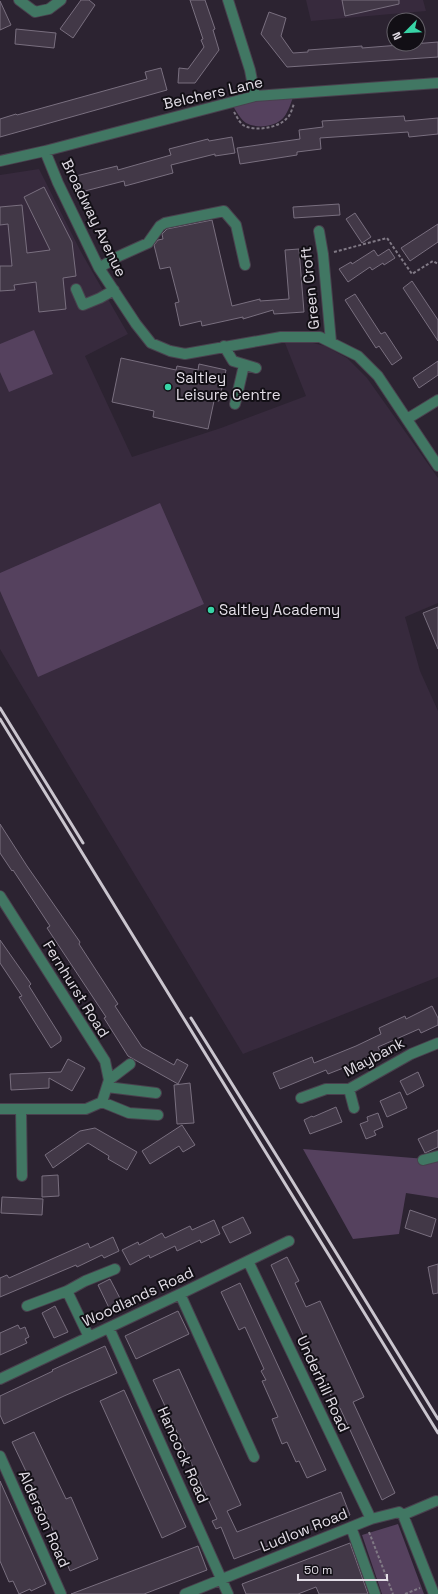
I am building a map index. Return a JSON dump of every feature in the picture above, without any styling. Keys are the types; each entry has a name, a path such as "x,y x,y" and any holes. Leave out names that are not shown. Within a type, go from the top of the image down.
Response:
{"street":[{"path":"19,0 35,12 49,9 61,0"},
{"path":"228,0 250,70 255,96"},
{"name":"Belchers Lane","path":"0,161 45,151 255,96 438,84"},
{"name":"Broadway Avenue","path":"45,151 58,183 100,268 136,324 151,343 170,351 185,354 281,337 320,337 358,356 368,365 378,376 438,466"},
{"path":"100,268 117,257 148,242 160,226 165,223 224,211 236,225 245,265"},
{"name":"Green Croft","path":"319,231 323,254 331,342"},
{"path":"76,289 83,305 114,290"},
{"path":"224,346 233,361 256,368"},
{"path":"235,404 244,365"},
{"path":"407,419 438,400"},
{"name":"Fernhurst Road","path":"0,896 105,1061 108,1084"},
{"name":"Maybank","path":"301,1098 326,1089 349,1089 411,1054 438,1043"},
{"path":"102,1102 108,1084 130,1064"},
{"path":"108,1084 156,1093"},
{"path":"349,1089 354,1108"},
{"path":"0,1109 86,1109 102,1102 129,1113 158,1115"},
{"path":"21,1110 22,1176"},
{"path":"423,1160 438,1156"},
{"name":"Woodlands Road","path":"0,1379 248,1262 289,1241"},
{"name":"Underhill Road","path":"248,1262 368,1520"},
{"path":"27,1306 67,1291 85,1281 115,1269"},
{"path":"67,1291 89,1337"},
{"path":"180,1294 254,1457"},
{"name":"Hancock Road","path":"109,1328 223,1579 228,1594"},
{"name":"Alderson Road","path":"0,1456 62,1594"},
{"name":"Ludlow Road","path":"185,1594 368,1520 399,1512 403,1515 436,1501"},
{"path":"403,1515 434,1594"},
{"path":"351,1527 375,1594"}],"path":[{"path":"227,103 243,125 259,129 272,127 279,125 288,118 298,92"},
{"path":"323,254 387,238 412,274 432,261 438,264"},
{"path":"368,1520 393,1594"},
{"path":"405,1594 430,1584"}],"shaded area":[{"path":"306,0 423,0 426,11 386,12 386,14 311,21"},
{"path":"293,97 284,117 276,123 266,126 255,126 244,122 233,106 256,100"},
{"name":"Saltley Academy","path":"39,169 81,252 128,334 85,356 132,457 221,428 306,396 285,343 305,341 325,346 347,358 367,378 438,478 438,603 405,617 420,671 438,711 438,977 243,1054 0,649 0,175"},
{"path":"34,330 53,374 9,392 0,372 0,344"},
{"path":"160,503 204,604 38,677 0,591 0,573"},
{"path":"303,1149 438,1160 438,1198 406,1193 399,1234 353,1239"},
{"path":"398,1524 424,1594 382,1594 362,1535"}],"building":[{"path":"81,0 89,0 95,5 73,38 60,29"},
{"path":"190,0 205,0 215,29 213,30 219,50 195,83 178,83 179,68 188,69 204,47 201,40 203,39"},
{"path":"342,0 399,0 399,4 345,16"},
{"path":"0,1 11,25 0,30"},
{"path":"269,12 286,18 281,36 293,53 308,52 308,50 362,46 362,48 386,46 386,52 426,52 426,43 438,42 438,57 287,67 261,34"},
{"path":"16,29 56,33 54,48 15,44"},
{"path":"161,68 167,90 0,137 0,119 147,79 145,72"},
{"path":"404,116 405,121 438,118 438,134 409,137 408,132 320,138 321,149 297,152 297,155 240,164 237,148 300,139 299,130 323,127 322,121"},
{"path":"232,137 235,153 215,156 215,154 171,165 173,173 125,186 124,181 81,192 76,176 117,166 118,170 171,155 169,149 208,139 209,141"},
{"path":"44,187 72,242 76,276 63,278 66,309 39,312 36,282 14,285 15,290 0,291 0,266 12,266 8,224 0,225 0,207 22,205 27,253 50,250 24,197"},
{"path":"339,204 340,215 294,218 293,207"},
{"path":"355,213 371,237 362,243 346,219"},
{"path":"212,220 232,306 260,299 260,301 289,299 285,250 299,249 304,312 274,314 273,310 243,319 243,317 202,326 201,321 180,326 175,303 179,302 170,267 160,269 154,245 158,240 163,239 162,234 167,229"},
{"path":"438,224 438,242 410,261 401,248"},
{"path":"389,249 395,258 372,270 370,267 348,282 339,269 351,262 352,264 374,250 378,256"},
{"path":"412,281 438,320 438,341 403,288"},
{"path":"355,294 381,334 385,332 402,358 392,365 379,346 376,348 345,300"},
{"name":"Saltley Leisure Centre","path":"121,358 176,370 177,366 198,370 199,364 226,370 219,401 214,401 208,429 153,417 154,411 112,402"},
{"path":"438,361 438,375 419,388 413,378"},
{"path":"438,607 438,649 423,613"},
{"path":"0,824 27,866 80,942 79,944 118,1004 115,1006 142,1047 174,1065 177,1059 188,1065 178,1084 128,1056 104,1018 106,1017 47,928 50,926 0,853"},
{"path":"0,940 31,984 29,986 61,1037 61,1041 51,1048 19,997 22,996 0,963"},
{"path":"432,1006 438,1018 438,1025 421,1033 419,1029 378,1047 380,1051 351,1065 328,1074 326,1070 280,1089 273,1073 312,1057 314,1063 356,1046 381,1034 379,1028 405,1016 406,1019"},
{"path":"68,1059 85,1068 72,1091 49,1078 49,1088 11,1090 10,1074 61,1072"},
{"path":"418,1072 424,1086 407,1095 400,1081"},
{"path":"190,1083 194,1123 177,1124 174,1085"},
{"path":"400,1092 407,1108 387,1117 380,1101"},
{"path":"336,1107 342,1122 310,1134 304,1120"},
{"path":"378,1113 383,1127 374,1131 376,1135 366,1139 360,1124 368,1121 367,1117"},
{"path":"182,1125 195,1145 183,1152 179,1146 150,1164 142,1151"},
{"path":"95,1128 137,1152 127,1170 108,1159 109,1156 88,1143 53,1168 45,1155 80,1131"},
{"path":"438,1130 438,1147 425,1153 418,1139"},
{"path":"58,1175 59,1196 42,1197 42,1176"},
{"path":"2,1197 43,1199 42,1215 1,1213"},
{"path":"410,1210 436,1219 431,1237 405,1228"},
{"path":"243,1217 251,1233 230,1243 222,1227"},
{"path":"214,1220 220,1234 201,1243 200,1240 177,1251 175,1246 150,1258 149,1255 130,1265 122,1250 138,1242 139,1245 162,1233 165,1238 190,1226 192,1230"},
{"path":"113,1237 119,1251 104,1258 102,1255 77,1267 76,1265 0,1297 0,1278 7,1275 9,1278 88,1243 90,1248"},
{"path":"287,1257 299,1281 295,1283 306,1307 320,1301 364,1397 353,1402 395,1493 382,1500 340,1408 337,1409 271,1265"},
{"path":"438,1264 438,1293 433,1294 428,1267"},
{"path":"110,1279 124,1306 111,1312 98,1285"},
{"path":"240,1283 326,1470 307,1478 299,1461 296,1462 287,1442 282,1444 272,1419 278,1417 262,1381 266,1380 261,1371 264,1369 245,1327 239,1330 221,1292"},
{"path":"55,1306 68,1332 54,1338 42,1313"},
{"path":"178,1311 189,1334 136,1359 125,1336"},
{"path":"18,1325 20,1329 25,1327 29,1337 25,1339 27,1343 0,1355 0,1333"},
{"path":"105,1346 117,1373 4,1424 0,1415 0,1396"},
{"path":"179,1369 241,1505 227,1511 237,1532 341,1492 350,1515 234,1559 221,1527 216,1529 212,1521 217,1519 153,1380"},
{"path":"124,1390 186,1527 162,1538 100,1401"},
{"path":"34,1432 66,1499 71,1497 98,1559 70,1571 44,1509 12,1442"},
{"path":"0,1481 46,1584 31,1591 30,1589 19,1594 13,1581 9,1582 0,1561"},
{"path":"350,1543 368,1594 319,1594 316,1587 298,1594 246,1594 242,1584"},
{"path":"198,1546 207,1570 144,1594 71,1594"}],"railway":[{"path":"0,708 83,843"},
{"path":"0,719 438,1433"},
{"path":"191,1018 438,1419"}],"place":[{"name":"Saltley Leisure Centre","path":"168,387"},
{"name":"Saltley Academy","path":"211,610"}]}
